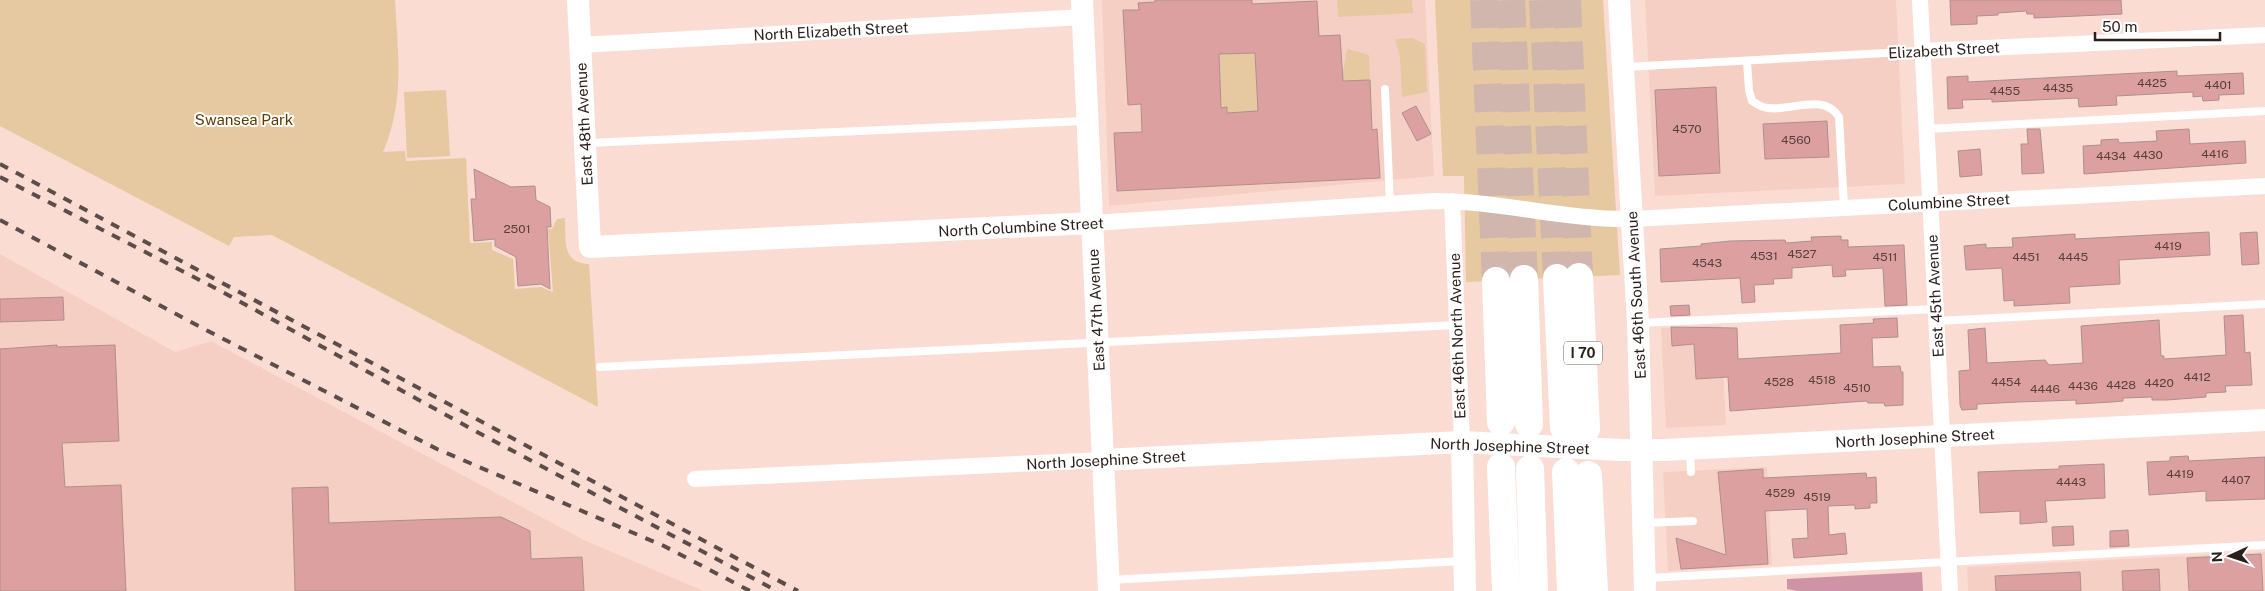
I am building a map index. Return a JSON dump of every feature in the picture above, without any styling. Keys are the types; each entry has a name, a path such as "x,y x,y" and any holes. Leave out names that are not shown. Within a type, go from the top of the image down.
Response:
{"highway":[{"name":"I 70","path":"1568,278 1575,428"},
{"path":"1524,280 1529,424"},
{"path":"1496,281 1501,422"},
{"path":"1501,467 1506,591"},
{"path":"1530,469 1534,591"},
{"path":"1571,591 1577,474 1594,591"}],"street":[{"name":"East 48th Avenue","path":"578,0 590,247"},
{"name":"East 46th South Avenue","path":"1619,0 1638,323 1631,450 1643,523 1644,585"},
{"name":"East 45th Avenue","path":"1920,0 1950,591"},
{"name":"North Elizabeth Street","path":"580,45 1082,9"},
{"name":"East 47th Avenue","path":"1082,9 1108,585"},
{"name":"Elizabeth Street","path":"1923,51 2265,35"},
{"name":"Columbine Street","path":"1632,219 2265,186"},
{"name":"North Columbine Street","path":"590,247 1092,223 1390,204 1458,202 1596,220 1632,219"},
{"name":"East 46th North Avenue","path":"1458,202 1457,325 1471,442 1465,591"},
{"name":"North Josephine Street","path":"695,480 1471,442 1631,450 1690,449 2265,420"}],"lane":[{"name":"Elizabeth Street","path":"1622,68 1923,51"},
{"path":"1747,61 1749,90 1752,101 1764,108 1823,104 1834,108 1839,117 1844,207"},
{"path":"1385,89 1390,204"},
{"path":"1927,129 2265,111"},
{"path":"585,143 1087,121"},
{"path":"1638,323 2265,304"},
{"path":"600,366 1098,344 1457,325"},
{"path":"1690,449 1691,472"},
{"path":"1643,523 1693,522"},
{"path":"1644,585 1948,560 2265,545"},
{"path":"1108,585 1465,560"}],"shaded area":[{"path":"1102,0 1425,0 1434,176 1109,206"},
{"path":"1645,0 1896,0 1905,184 1655,196"},
{"path":"0,254 175,352 211,341 586,541 704,591 0,591"},
{"path":"1721,325 1726,425 1666,428 1661,328"},
{"path":"1767,467 1772,565 1668,571 1663,472"},
{"path":"2265,552 2265,591 1968,591 1967,567"},
{"path":"1922,572 1923,591 1797,591 1787,589 1787,579"}],"green space":[{"name":"Swansea Park","path":"0,0 395,0 398,59 397,96 395,114 383,152 405,151 406,161 466,158 470,243 492,242 492,250 513,259 515,289 541,287 553,292 548,229 552,229 557,219 565,218 566,242 569,255 580,263 589,264 598,407 272,235 234,237 229,246 0,126"},
{"path":"1337,0 1412,0 1413,13 1338,17"},
{"path":"1435,0 1603,0 1620,275 1466,282 1464,176 1443,176"},
{"path":"1412,38 1425,44 1427,92 1402,97 1400,57 1395,39"},
{"path":"1347,49 1369,55 1370,80 1339,81 1343,72"},
{"path":"1255,53 1257,105 1265,111 1227,113 1227,108 1221,108 1219,54"},
{"path":"446,90 450,156 407,158 404,92"}],"building":[{"path":"1155,0 1252,0 1252,4 1317,1 1319,36 1340,35 1343,81 1370,80 1372,130 1377,129 1380,178 1117,191 1114,133 1142,132 1141,104 1128,105 1123,10 1139,10 1138,3 1155,2","holes":["1255,53 1258,111 1227,113 1227,107 1221,108 1219,54"]},
{"path":"1950,0 2121,0 2122,14 2034,18 2034,14 2027,14 2026,11 1977,16 1977,24 1951,25"},
{"path":"2177,71 2177,76 2243,73 2244,94 2219,95 2219,100 2203,101 2202,96 2193,97 2193,92 2116,96 2117,105 2079,107 2078,98 1992,102 1992,99 1962,100 1963,108 1948,109 1947,77 1968,76 1968,82"},
{"path":"1716,87 1720,173 1659,176 1655,90"},
{"path":"1416,106 1431,134 1417,141 1402,113"},
{"path":"1827,121 1829,157 1765,159 1763,124"},
{"path":"2027,129 2040,129 2044,173 2022,174 2021,144 2028,144"},
{"path":"2189,129 2190,144 2245,141 2246,163 2084,174 2083,146 2101,145 2101,140 2118,139 2119,143 2157,141 2156,131"},
{"path":"1980,149 1982,175 1960,177 1958,151"},
{"path":"474,169 511,187 535,186 536,200 550,207 551,227 547,227 550,289 541,284 518,286 516,257 495,246 495,239 474,241 471,199 476,199"},
{"path":"2209,232 2210,255 2119,260 2120,284 2069,287 2070,303 2014,306 2014,300 2004,301 2002,268 1966,270 1964,246 1986,244 1986,248 2013,247 2012,238 2075,234 2075,239"},
{"path":"2257,232 2259,264 2242,265 2240,233"},
{"path":"1841,236 1841,240 1848,240 1848,247 1904,245 1907,305 1885,306 1883,268 1845,270 1846,276 1833,277 1832,265 1792,268 1792,278 1773,279 1774,284 1754,285 1755,302 1742,303 1740,278 1661,282 1660,249 1701,246 1701,244 1730,241 1785,240 1786,243 1812,241 1811,237"},
{"path":"63,297 64,320 0,322 0,299"},
{"path":"1689,305 1690,315 1671,316 1670,306"},
{"path":"2243,315 2245,353 2250,352 2252,385 2225,386 2226,392 2206,393 2206,397 2167,400 2152,400 2152,397 2123,398 2123,401 2076,404 2076,400 1977,404 1977,409 1962,410 1960,405 1959,371 1970,370 1968,330 1985,328 1987,363 2045,360 2049,365 2083,363 2081,326 2159,320 2161,356 2164,356 2164,359 2226,355 2224,316"},
{"path":"1897,318 1898,337 1872,338 1873,367 1900,366 1901,372 1903,372 1903,405 1885,406 1884,403 1868,403 1866,401 1730,411 1728,377 1696,379 1694,344 1672,346 1671,327 1737,328 1738,359 1841,353 1840,325 1874,323 1873,319"},
{"path":"57,345 57,347 115,345 119,441 62,443 65,487 121,485 126,591 0,591 0,349"},
{"path":"2188,456 2189,461 2265,457 2265,499 2206,501 2206,491 2149,495 2147,462 2170,461 2170,457"},
{"path":"2104,464 2105,498 2045,501 2047,522 2020,524 2020,511 1980,513 1978,472 2059,469 2059,466"},
{"path":"1763,469 1763,478 1866,473 1867,478 1876,477 1877,503 1870,503 1870,508 1855,509 1855,505 1828,506 1829,535 1845,533 1847,554 1794,558 1792,539 1808,538 1807,509 1765,511 1768,564 1681,569 1676,538 1726,555 1718,472"},
{"path":"328,487 329,523 501,517 530,531 531,559 582,557 584,591 295,591 292,488"},
{"path":"2073,526 2074,545 2053,546 2052,527"},
{"path":"2128,530 2129,546 2110,547 2110,531"},
{"path":"2261,554 2263,591 2189,591 2187,558"},
{"path":"2159,569 2160,591 2123,591 2122,571"},
{"path":"2080,572 2081,591 1996,591 1995,576"}],"tunnel":[{"path":"1484,0 1496,281"},
{"path":"1511,0 1524,279"},
{"path":"1543,0 1557,278"},
{"path":"1567,0 1579,277"}],"railway":[{"path":"0,164 798,591"},
{"path":"0,177 217,289 479,433 777,591"},
{"path":"0,220 208,331 437,449 664,546 750,591"}]}
